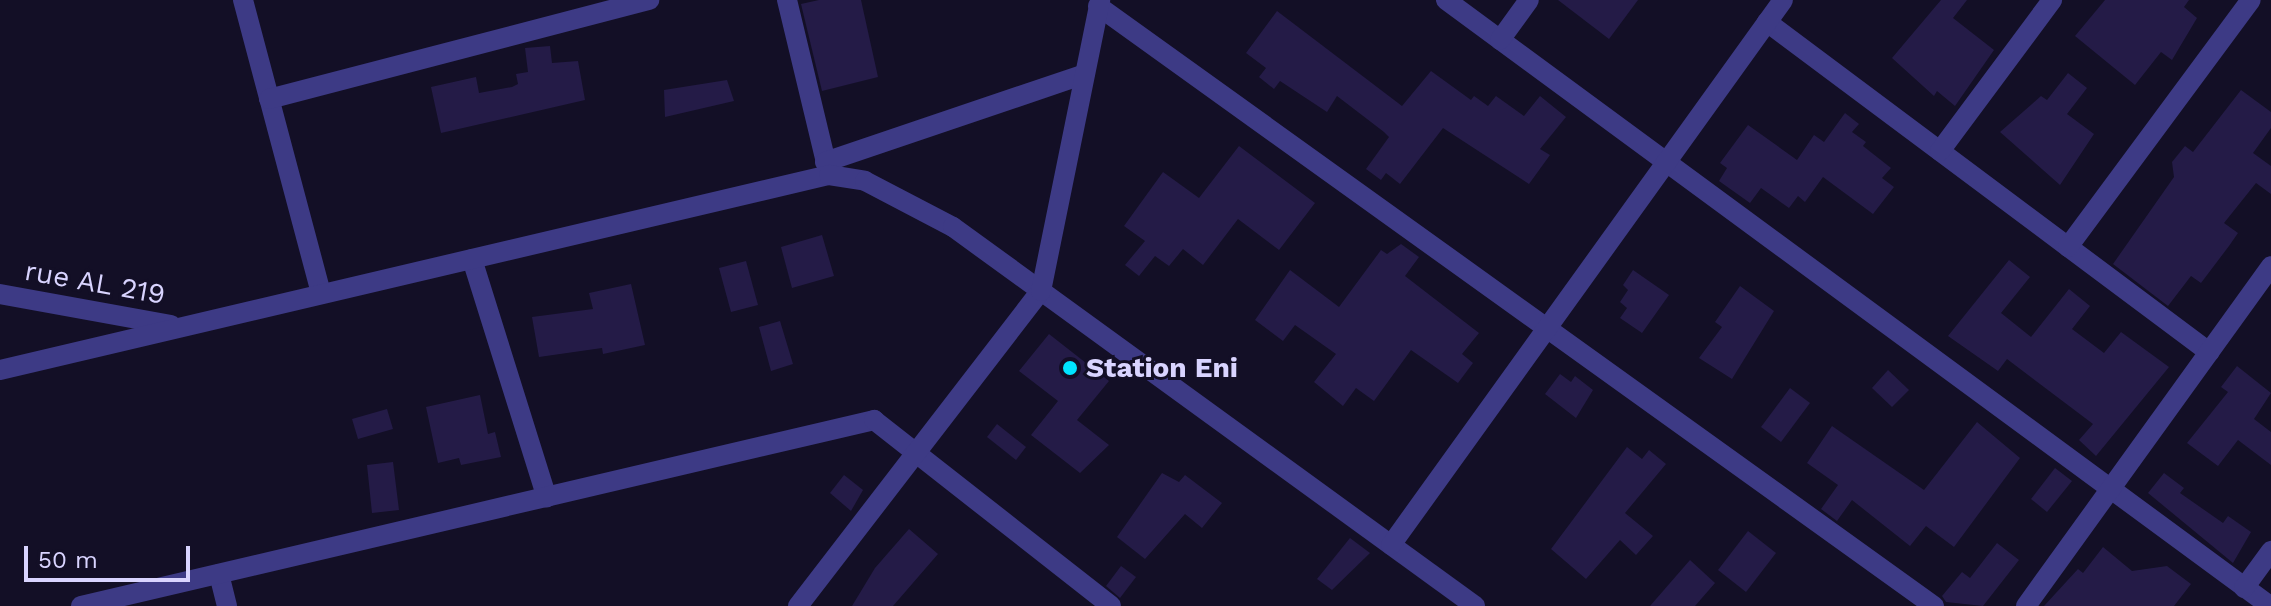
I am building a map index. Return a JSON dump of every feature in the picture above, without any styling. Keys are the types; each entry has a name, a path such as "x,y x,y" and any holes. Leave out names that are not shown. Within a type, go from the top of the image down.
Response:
{"street":[{"path":"243,0 321,294"},
{"path":"269,99 649,0"},
{"path":"787,0 827,168"},
{"path":"1446,0 2270,606"},
{"path":"1500,40 1529,0"},
{"path":"1391,545 1783,0"},
{"path":"1940,151 2052,0"},
{"path":"2068,247 2251,0"},
{"path":"798,606 1041,291 1099,3 1934,606"},
{"path":"1767,22 2209,352"},
{"path":"0,370 472,259 827,168 1085,74"},
{"path":"827,168 865,181 953,227 1475,606"},
{"path":"472,259 547,498"},
{"path":"2026,606 2271,266"},
{"name":"rue AL 219","path":"0,294 179,327"},
{"path":"81,606 874,420 1111,606"},
{"path":"2244,588 2271,551"},
{"path":"219,574 227,606"}],"building":[{"path":"819,0 861,0 878,77 822,91 801,4"},
{"path":"1558,0 1638,0 1609,39"},
{"path":"1941,0 1967,0 1953,18 1994,50 1955,106 1937,91 1934,96 1892,58"},
{"path":"2105,0 2189,0 2184,7 2197,18 2172,60 2161,52 2135,85 2075,36"},
{"path":"1277,11 1402,106 1431,71 1471,100 1474,96 1488,106 1496,96 1524,116 1540,96 1566,117 1540,149 1550,155 1529,184 1443,128 1400,184 1386,173 1381,180 1366,169 1389,137 1384,132 1337,96 1327,112 1280,81 1274,89 1259,77 1266,68 1246,53"},
{"path":"550,46 552,63 578,61 585,100 441,133 431,87 476,77 479,93 512,87 518,84 516,74 528,72 525,48"},
{"path":"2068,73 2087,88 2067,114 2094,134 2060,185 2000,132 2041,96 2047,100"},
{"path":"727,80 734,101 665,117 664,90"},
{"path":"2241,90 2271,112 2271,128 2253,153 2271,166 2271,194 2256,183 2224,223 2238,233 2229,246 2201,283 2191,276 2168,306 2113,264 2174,177 2172,162 2185,146 2193,152"},
{"path":"1845,113 1859,124 1852,132 1866,142 1863,146 1891,168 1882,178 1894,187 1873,214 1823,177 1805,202 1798,196 1789,208 1761,188 1750,203 1719,181 1727,168 1720,163 1748,125 1797,160 1814,135 1824,142"},
{"path":"1239,146 1315,203 1279,250 1238,219 1203,265 1183,249 1169,266 1155,256 1139,276 1125,265 1145,241 1124,226 1163,172 1199,198"},
{"path":"822,235 834,276 792,288 781,247"},
{"path":"1401,244 1419,257 1405,276 1479,333 1462,354 1473,363 1458,383 1411,350 1374,401 1356,388 1343,406 1314,382 1336,354 1295,325 1283,341 1255,320 1290,270 1339,307 1381,250 1387,254"},
{"path":"2009,260 2030,277 2001,313 2031,337 2069,289 2090,306 2072,329 2104,353 2121,332 2169,367 2096,456 2079,440 2093,424 2007,359 1998,371 1948,336"},
{"path":"746,261 758,305 731,312 719,268"},
{"path":"1633,270 1669,295 1642,333 1620,318 1627,308 1620,302 1628,290 1623,285"},
{"path":"631,284 645,345 603,354 602,348 539,357 532,317 593,309 589,293"},
{"path":"1740,286 1774,311 1732,379 1699,358 1722,327 1715,322"},
{"path":"780,321 793,364 771,371 759,327"},
{"path":"1049,334 1109,381 1077,420 1109,445 1080,473 1031,435 1058,401 1019,371"},
{"path":"2237,366 2271,393 2254,419 2271,432 2271,465 2238,440 2218,466 2187,443 2228,392 2221,387"},
{"path":"1888,370 1909,390 1892,407 1872,388"},
{"path":"1560,374 1571,382 1575,376 1593,390 1576,418 1545,394"},
{"path":"1790,388 1810,403 1781,442 1761,427"},
{"path":"480,395 488,434 495,432 501,457 461,465 459,458 438,463 426,407"},
{"path":"387,409 393,429 358,439 352,419"},
{"path":"1977,422 2020,458 1954,547 1926,526 1910,546 1852,500 1837,521 1821,509 1838,485 1807,463 1832,426 1924,490"},
{"path":"997,424 1026,447 1016,460 987,437"},
{"path":"1627,447 1642,459 1649,450 1666,464 1625,513 1653,536 1636,555 1620,540 1586,579 1551,549"},
{"path":"393,462 399,510 372,513 367,465"},
{"path":"2055,468 2072,481 2047,512 2031,499"},
{"path":"1162,473 1179,482 1185,475 1222,503 1202,528 1185,514 1145,559 1117,537"},
{"path":"2164,473 2184,488 2180,493 2223,523 2228,516 2251,532 2233,563 2148,493"},
{"path":"844,475 863,490 851,511 830,493"},
{"path":"909,529 938,554 893,606 852,606 875,568"},
{"path":"1748,531 1776,553 1746,592 1718,570"},
{"path":"1350,538 1370,553 1332,590 1317,579"},
{"path":"1997,543 2019,560 1983,606 1946,602 1942,596 1962,572 1970,578"},
{"path":"2103,547 2132,571 2167,566 2191,584 2174,606 2044,606 2078,569 2083,573"},
{"path":"1690,560 1715,583 1695,606 1650,606"},
{"path":"1121,566 1136,577 1120,598 1106,586"}],"place":[{"name":"Station Eni","path":"1070,368"}]}
